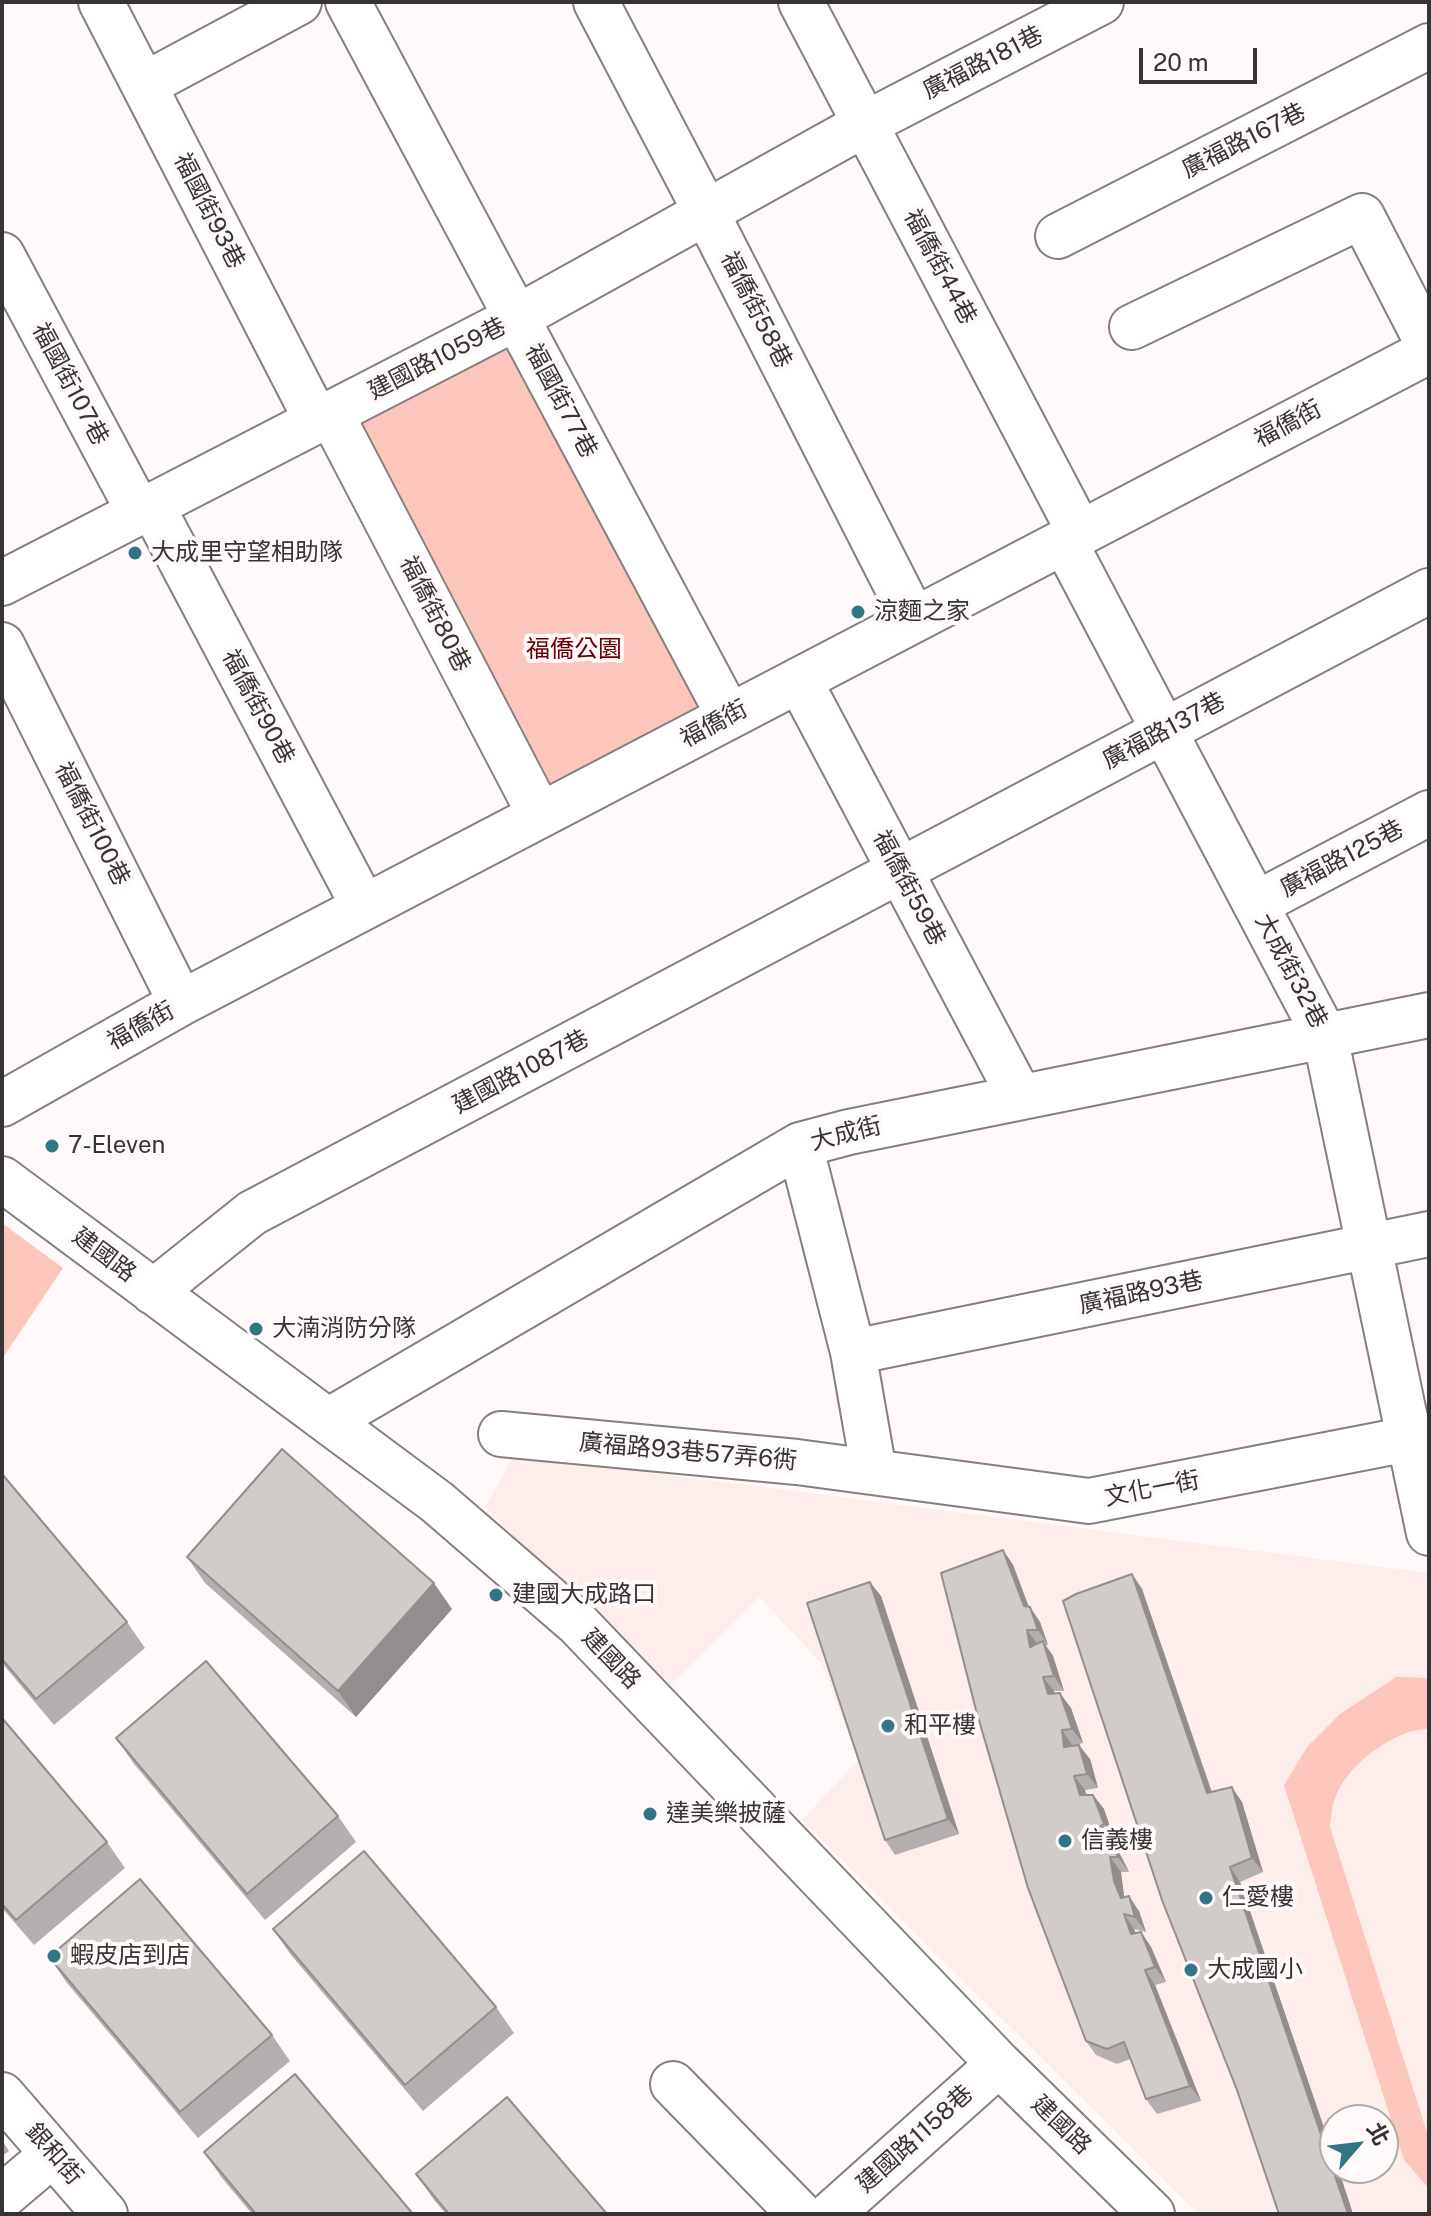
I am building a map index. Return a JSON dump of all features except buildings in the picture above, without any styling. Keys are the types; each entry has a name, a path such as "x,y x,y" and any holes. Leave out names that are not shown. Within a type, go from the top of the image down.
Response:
{"street":[{"name":"福國街93巷","path":"101,2 324,417"},
{"path":"144,85 299,2"},
{"name":"福國街77巷","path":"348,2 729,716"},
{"name":"福僑街58巷","path":"596,2 914,620"},
{"name":"福僑街44巷","path":"801,2 1072,537"},
{"name":"廣福路181巷","path":"865,124 1101,2"},
{"name":"廣福路167巷","path":"1058,236 1429,46"},
{"name":"建國路1059巷","path":"2,583 516,318 865,124"},
{"path":"1132,327 1362,216 1429,348"},
{"name":"福國街107巷","path":"2,255 146,509"},
{"name":"福僑街","path":"2,1104 181,1003 1429,348"},
{"name":"福僑街80巷","path":"324,417 540,815"},
{"name":"福僑街90巷","path":"146,509 364,907"},
{"name":"大成街32巷","path":"1072,537 1164,730 1325,1036 1369,1247 1419,1437 1429,1533"},
{"name":"廣福路137巷","path":"900,872 1429,591"},
{"name":"福僑街100巷","path":"2,645 181,1003"},
{"name":"福僑街59巷","path":"799,680 1020,1097"},
{"name":"廣福路125巷","path":"1256,904 1429,813"},
{"name":"建國路1087巷","path":"153,1292 252,1213 900,872"},
{"name":"大成街","path":"328,1421 800,1145 849,1132 1429,1015"},
{"path":"800,1145 853,1352 874,1472"},
{"name":"建國路","path":"2,1179 437,1502 577,1623 999,2064 1152,2214"},
{"name":"廣福路93巷","path":"853,1352 1429,1234"},
{"name":"廣福路93巷57弄6衖","path":"501,1434 874,1472"},
{"name":"文化一街","path":"874,1472 1089,1501 1419,1437"},
{"name":"建國路1158巷","path":"831,2214 999,2064"},
{"path":"673,2084 800,2214"},
{"name":"銀和街","path":"2,2095 105,2214"},
{"path":"2,2197 53,2154"}],"shaded area":[{"name":"大成國小","path":"514,1455 1429,1573 1429,2214 1198,2214 802,1820 858,1760 822,1664 759,1597 666,1689 485,1507"}],"green space":[{"name":"福僑公園","path":"510,333 715,712 544,801 346,416"},
{"path":"2,1223 63,1268 2,1359"},
{"path":"1396,1677 1429,1678 1429,1729 1402,1735 1374,1750 1362,1761 1336,1796 1330,1827 1429,2139 1429,2189 1404,2160 1399,2144 1399,2104 1386,2104 1284,1785 1308,1746 1340,1714"}],"place":[{"name":"大成里守望相助隊","path":"135,553"},
{"name":"涼麵之家","path":"858,612"},
{"name":"7-Eleven","path":"52,1146"},
{"name":"大湳消防分隊","path":"256,1329"},
{"name":"建國大成路口","path":"496,1595"},
{"name":"和平樓","path":"888,1726"},
{"name":"達美樂披薩","path":"650,1814"},
{"name":"信義樓","path":"1065,1841"},
{"name":"仁愛樓","path":"1206,1898"},
{"name":"蝦皮店到店","path":"54,1956"},
{"name":"大成國小","path":"1191,1970"}]}
